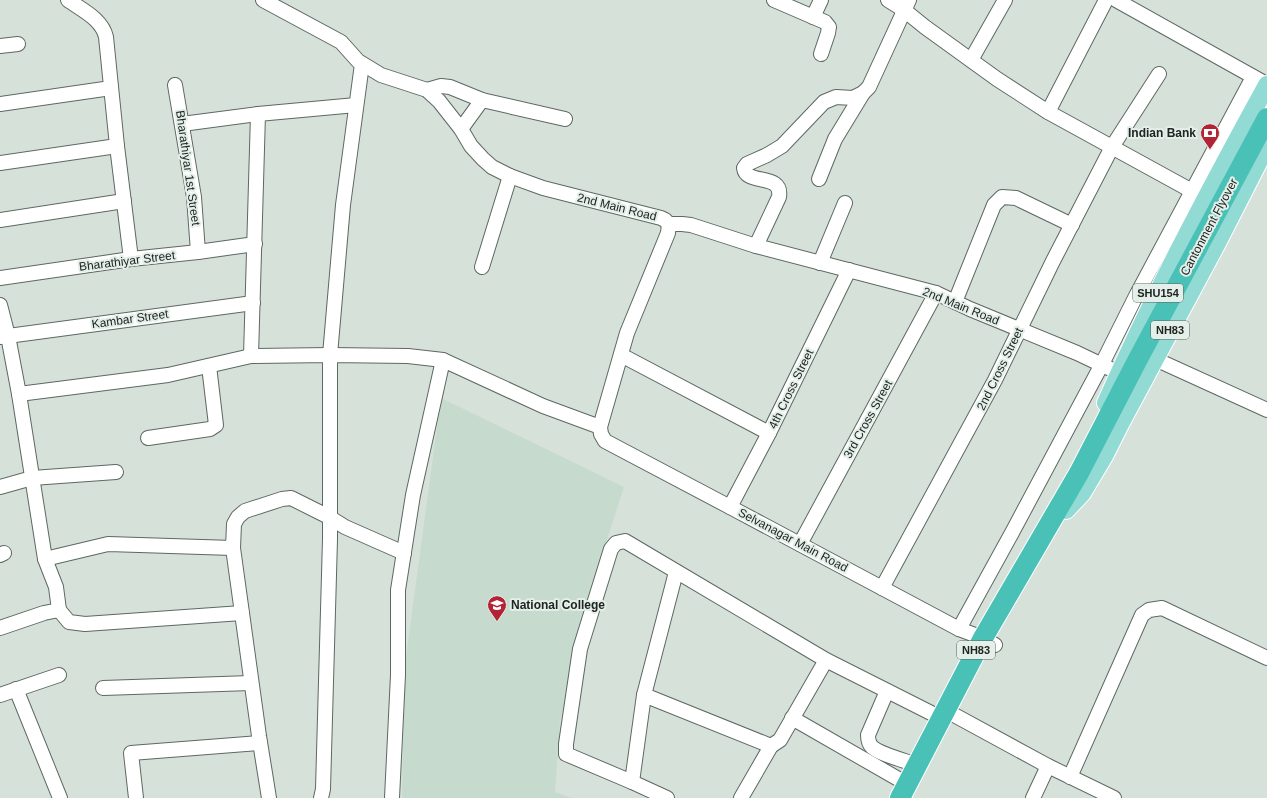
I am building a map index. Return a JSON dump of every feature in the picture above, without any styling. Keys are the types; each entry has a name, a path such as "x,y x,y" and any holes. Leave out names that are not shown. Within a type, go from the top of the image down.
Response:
{"highway":[{"name":"Cantonment Flyover","path":"1082,474 1138,359 1267,118"},
{"name":"Cantonment Flyover","path":"1063,508 1267,131"},
{"name":"NH83","path":"906,793 948,714 1063,508"},
{"name":"NH83","path":"906,793 917,765 948,714"}],"main road":[{"name":"SHU154","path":"1063,508 1119,373 1174,260 1220,172 1262,82"},
{"name":"NH83","path":"1063,508 1082,493 1092,478 1217,243 1267,145"}],"street":[{"path":"68,0 100,23 104,29 106,37 117,146 131,259"},
{"name":"2nd Main Road","path":"263,0 341,42 358,61 381,75 427,90 439,101 461,129 471,146 483,159 510,176 543,188 661,218 669,224 691,225 756,246 936,293 1078,353 1119,373"},
{"path":"774,0 825,22 829,27 821,54"},
{"path":"813,17 821,0"},
{"path":"888,0 906,5 925,27 1048,112 1192,191"},
{"path":"971,60 1005,0"},
{"path":"1048,112 1106,0"},
{"path":"959,630 1102,364 1136,296 1192,191 1262,82 1116,0"},
{"path":"819,179 835,139 863,93 869,87 906,5"},
{"path":"0,46 18,44"},
{"path":"321,798 323,789 330,539 330,355 343,205 362,64"},
{"name":"2nd Cross Street","path":"882,588 996,380 1019,329 1112,147 1159,74"},
{"name":"Bharathiyar 1st Street","path":"175,85 194,197 198,252"},
{"path":"427,90 441,86 450,87 482,100 565,118"},
{"path":"0,104 111,88"},
{"path":"756,246 779,197 780,191 779,187 774,183 748,175 744,168 747,164 782,146 824,102 836,97 853,98 863,93"},
{"path":"461,129 482,100"},
{"path":"182,124 258,114 356,105"},
{"path":"251,356 258,114"},
{"path":"0,163 117,146"},
{"path":"482,267 510,176"},
{"path":"955,302 994,205 1002,197 1016,198 1072,225"},
{"path":"0,220 124,201"},
{"path":"820,263 845,203"},
{"path":"19,394 168,375 251,356 408,356 443,360 543,406 600,428 627,333 668,233 669,224"},
{"name":"Bharathiyar Street","path":"0,278 131,259 255,244"},
{"name":"4th Cross Street","path":"730,507 769,433 849,270"},
{"name":"3rd Cross Street","path":"800,544 936,293"},
{"name":"Kambar Street","path":"4,337 253,303"},
{"path":"0,304 4,337 19,394 45,559 56,588 60,610 69,622 85,624 242,613"},
{"path":"621,355 769,433"},
{"path":"1155,359 1267,410"},
{"path":"392,798 398,675 398,590 413,495 443,360"},
{"path":"148,438 210,429 216,425 209,366"},
{"name":"Selvanagar Main Road","path":"600,428 601,434 605,441 959,630 989,641"},
{"path":"0,487 32,478 116,472"},
{"path":"269,798 251,682 233,548 234,524 238,517 245,511 282,498 291,498 329,517 345,527 404,553"},
{"path":"667,798 566,754 566,744 580,649 611,549 616,543 625,541 826,660 887,691 948,714 1048,766 1114,798"},
{"path":"45,559 108,544 233,548"},
{"path":"632,782 644,695 676,572"},
{"path":"1070,777 1142,615 1149,610 1162,608 1267,658"},
{"path":"0,628 60,610"},
{"path":"741,798 771,746 780,740 826,660"},
{"path":"0,695 59,675"},
{"path":"103,688 251,682"},
{"path":"16,689 60,798"},
{"path":"887,691 868,735 868,740 871,746 877,750 917,765"},
{"path":"644,695 771,746"},
{"path":"792,718 906,793"},
{"path":"136,798 131,753 260,743"},
{"path":"1033,798 1048,766"}],"shaded area":[{"name":"National College","path":"441,398 624,487 596,574 560,722 555,792 571,798 402,798 404,671"}],"place":[{"name":"Indian Bank","path":"1210,150"},
{"name":"National College","path":"497,622"}]}
